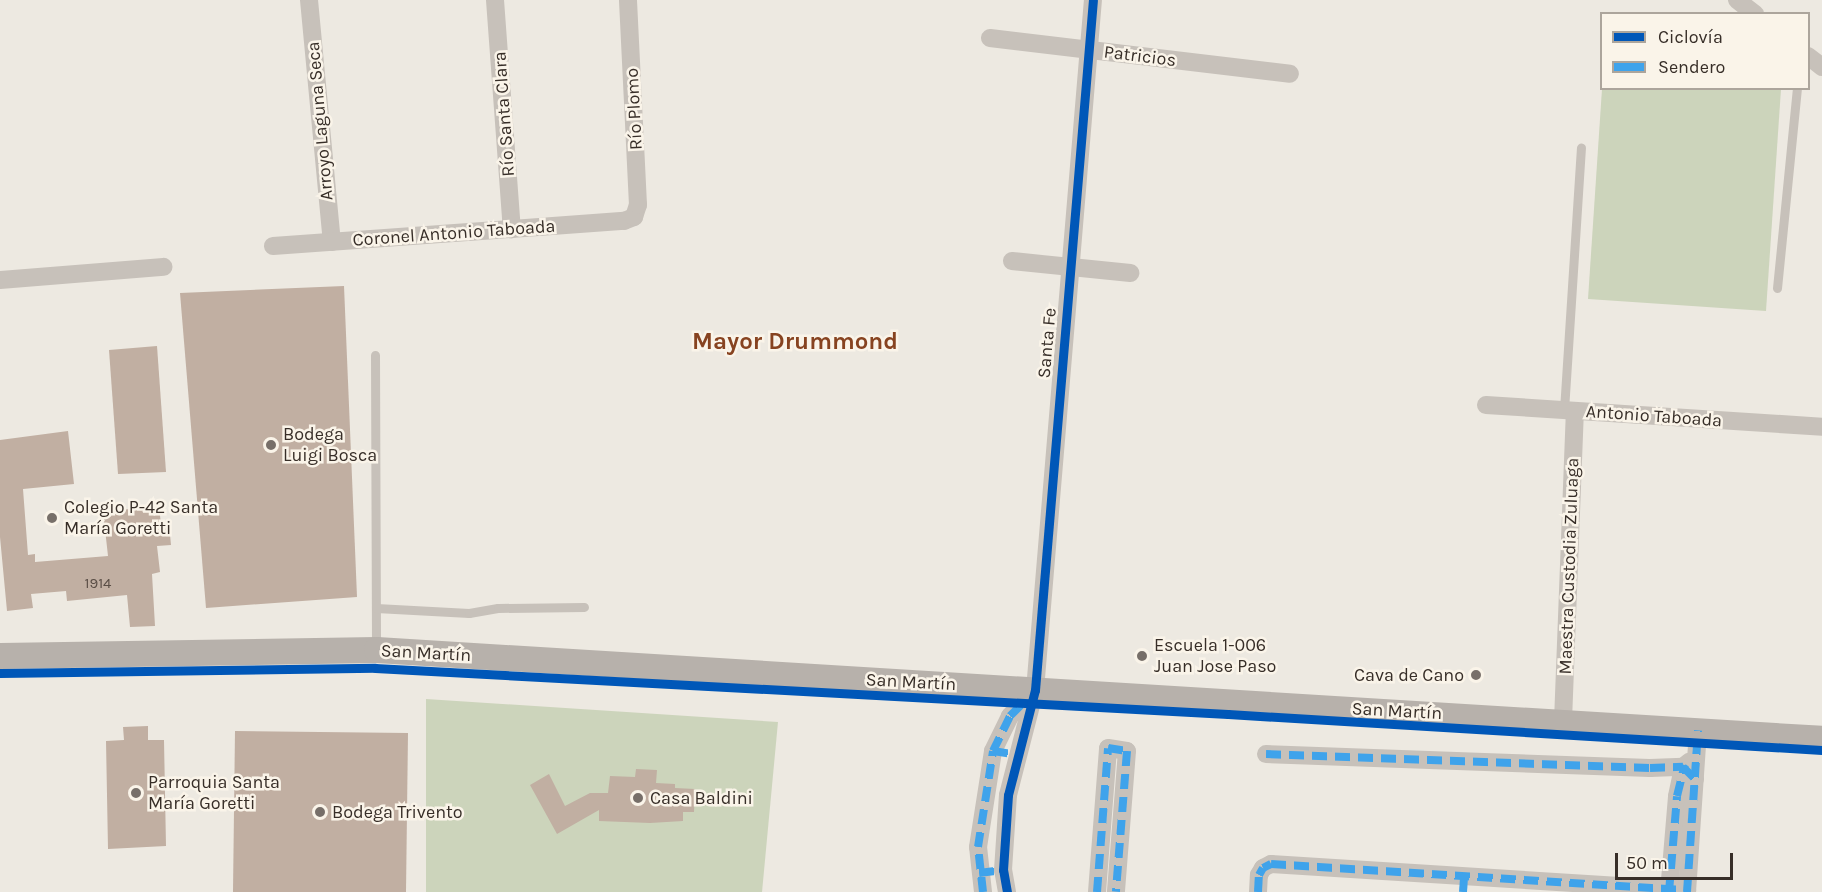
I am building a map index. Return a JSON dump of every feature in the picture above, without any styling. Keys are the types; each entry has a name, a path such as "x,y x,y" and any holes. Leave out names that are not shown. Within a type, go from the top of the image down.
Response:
{"main road":[{"name":"San Martín","path":"0,656 376,650 1563,721 1822,739"}],"street":[{"name":"Arroyo Laguna Seca","path":"309,0 332,242"},
{"name":"Río Santa Clara","path":"495,0 512,229"},
{"name":"Río Plomo","path":"628,0 638,205 634,217"},
{"name":"Santa Fe","path":"1007,892 1003,870 1008,795 1035,690 1093,0"},
{"path":"1737,0 1752,12"},
{"name":"Patricios","path":"990,38 1290,74"},
{"path":"1810,57 1822,67"},
{"name":"Coronel Antonio Taboada","path":"273,246 624,221 634,217"},
{"path":"1012,261 1130,273"},
{"path":"0,280 163,267"},
{"name":"Antonio Taboada","path":"1486,405 1822,427"},
{"name":"Maestra Custodia Zuluaga","path":"1563,721 1569,410"},
{"path":"983,892 979,873 980,827 993,751 1010,716 1035,690"},
{"path":"1258,892 1259,875 1263,868 1271,864 1463,885 1678,891 1698,730"},
{"path":"1097,892 1108,748 1127,751 1116,892"},
{"path":"993,751 1018,755"},
{"path":"1266,754 1650,768 1692,767"},
{"path":"979,873 1003,870"}],"lane":[{"path":"1777,288 1797,90"},
{"path":"1569,410 1581,148"},
{"path":"375,355 376,650"},
{"path":"376,608 469,613 498,608 584,607"}],"green space":[{"path":"1602,90 1781,90 1766,311 1588,299"},
{"path":"426,699 778,722 762,892 426,892"}],"building":[{"name":"Bodega Luigi Bosca","path":"344,286 357,597 206,608 180,293"},
{"path":"157,346 166,472 118,474 109,350"},
{"path":"68,431 74,484 23,489 28,555 35,554 35,562 108,556 103,511 159,507 161,524 169,524 171,545 157,546 160,572 152,574 155,626 130,627 127,595 67,601 66,591 31,594 33,608 7,611 0,537 0,440"},
{"name":"Parroquia Santa María Goretti","path":"148,726 148,740 164,740 166,846 108,849 106,741 124,740 123,727"},
{"name":"Bodega Trivento","path":"235,731 408,733 406,892 233,892"},
{"name":"Casa Baldini","path":"636,769 657,770 656,783 675,784 675,788 695,789 694,812 683,812 683,821 650,823 599,821 599,810 557,834 530,785 549,774 565,806 590,793 608,793 610,776 635,777"}],"marked path":[{"path":"983,892 978,847 993,751 1010,716 1023,703"},
{"path":"1687,892 1698,730"},
{"path":"1097,892 1108,748 1127,751 1116,892"},
{"path":"993,751 1018,755"},
{"path":"1266,754 1650,768 1683,767 1695,779"},
{"path":"1669,892 1677,796 1685,765"},
{"path":"1258,892 1259,875 1263,868 1271,864 1687,890"},
{"path":"979,873 1003,870"},
{"path":"1463,892 1464,877"}],"cycle path":[{"path":"1007,892 1003,870 1008,795 1035,690 1093,0"},
{"path":"0,673 375,668 1228,714 1822,750"}],"place":[{"name":"Bodega Luigi Bosca","path":"271,445"},
{"name":"Colegio P-42 Santa María Goretti","path":"52,518"},
{"name":"Escuela 1-006 Juan Jose Paso","path":"1142,656"},
{"name":"Cava de Cano","path":"1476,675"},
{"name":"Parroquia Santa María Goretti","path":"136,793"},
{"name":"Casa Baldini","path":"638,798"},
{"name":"Bodega Trivento","path":"320,812"}],"district":[{"name":"Mayor Drummond","path":"795,342"}]}
